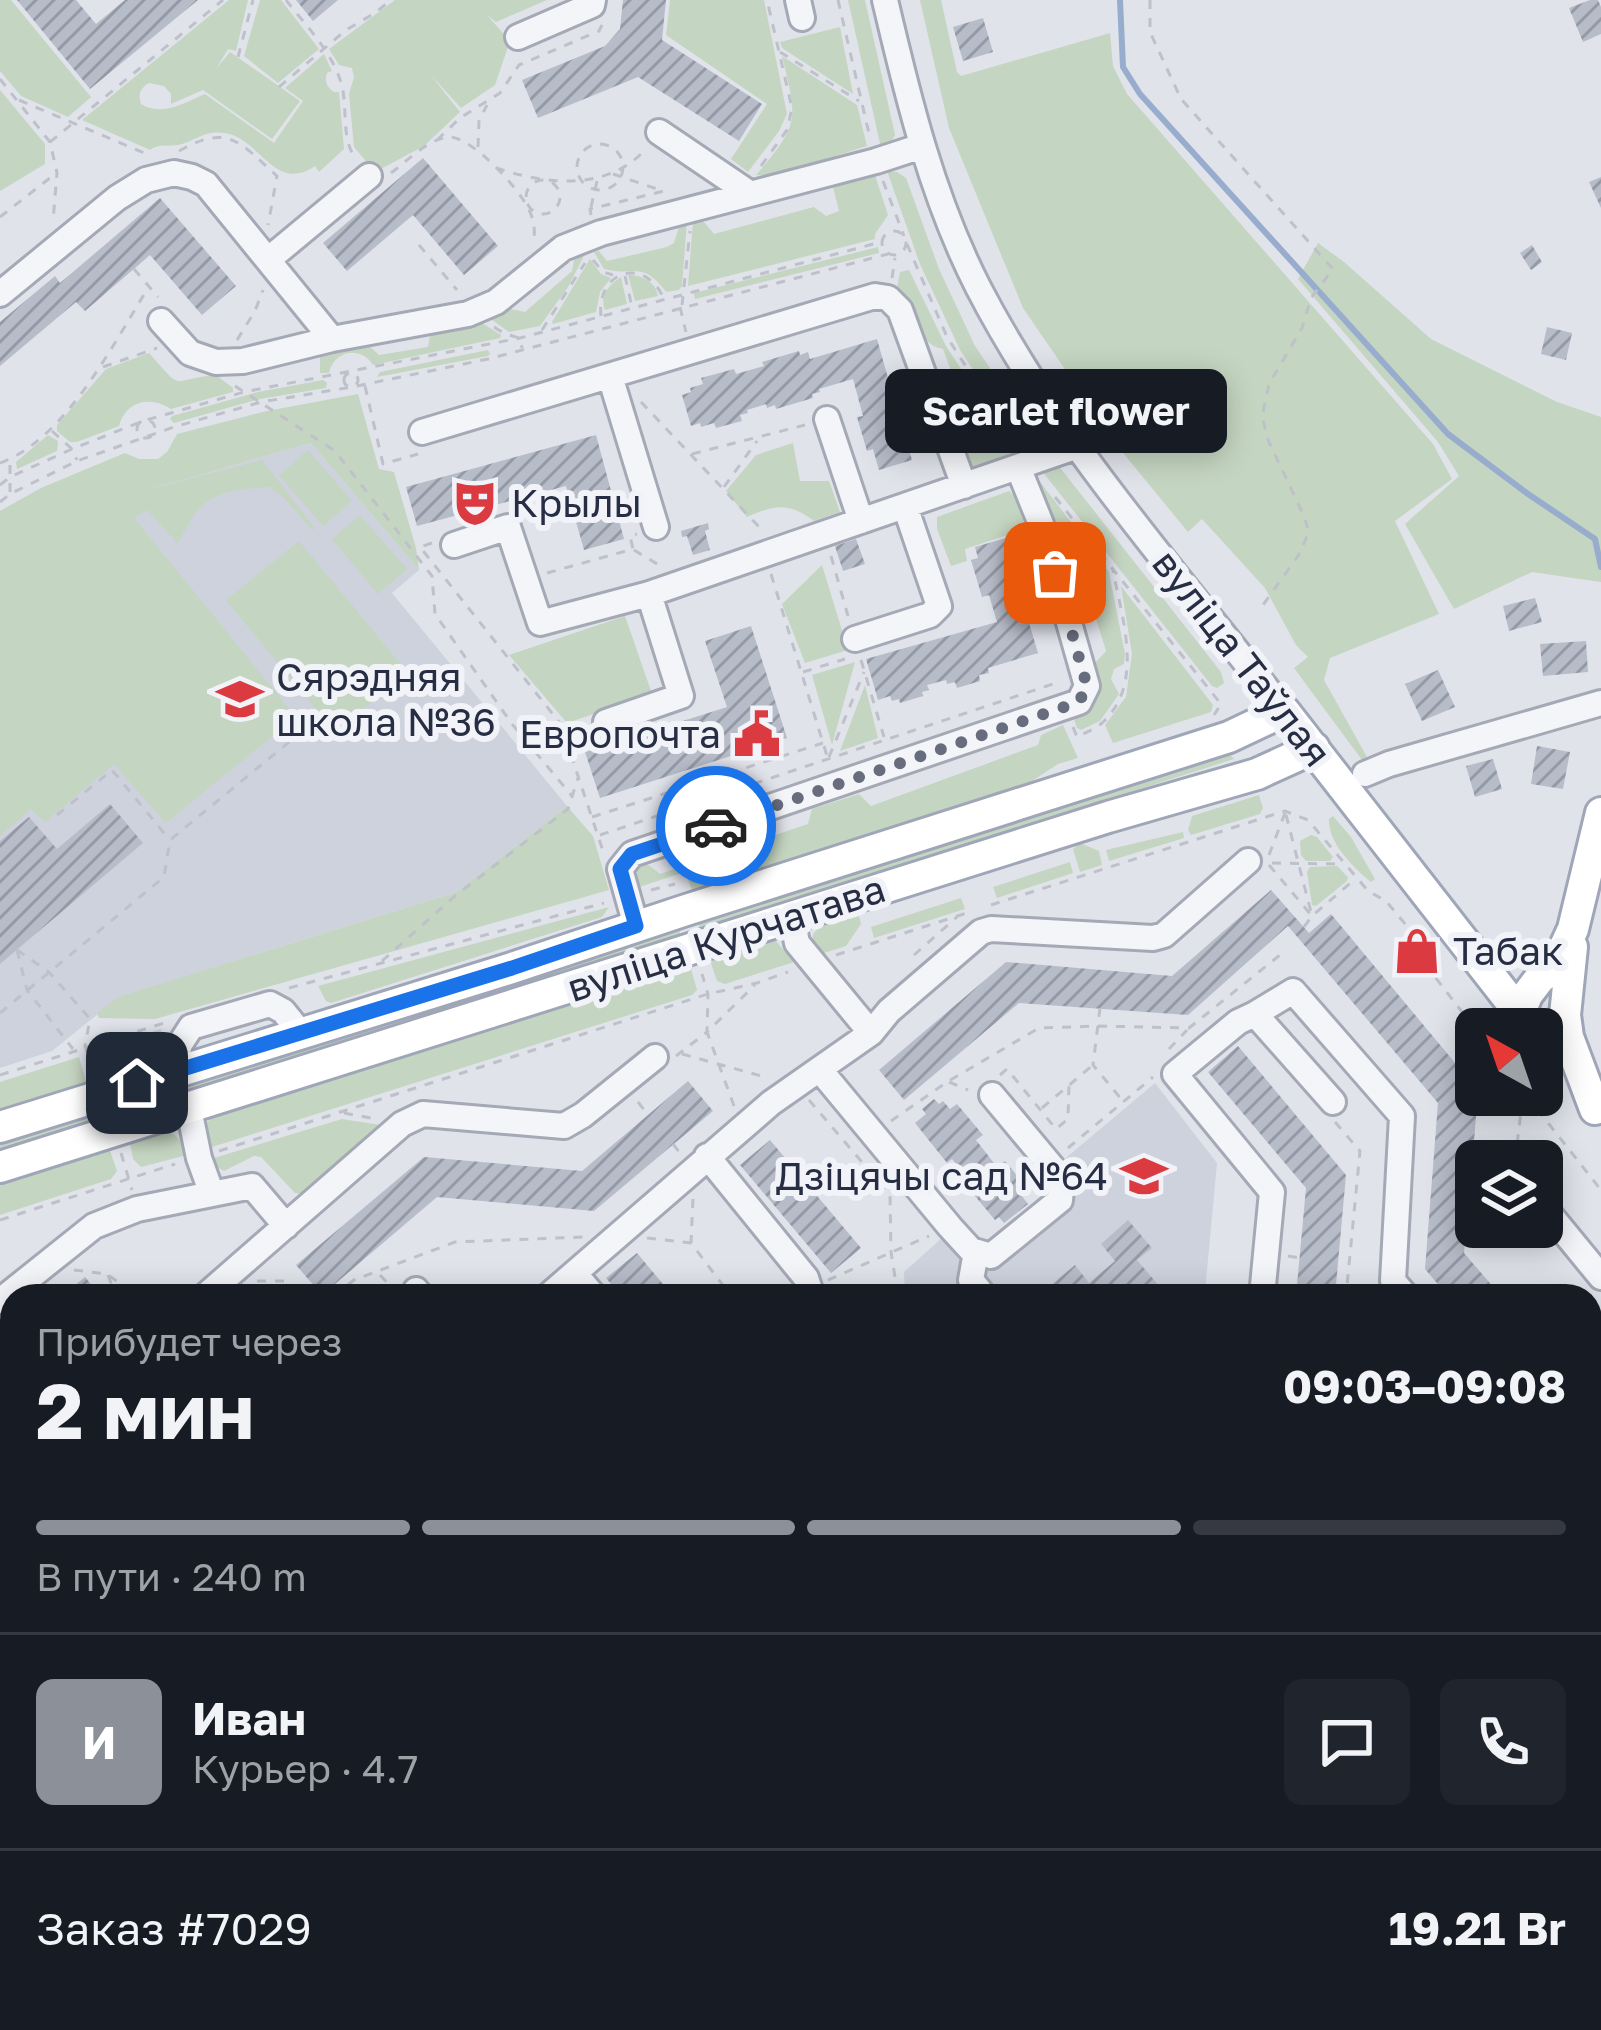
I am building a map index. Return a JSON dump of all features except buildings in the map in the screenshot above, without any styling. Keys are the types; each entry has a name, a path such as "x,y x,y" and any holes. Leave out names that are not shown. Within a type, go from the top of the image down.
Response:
{"main road":[{"name":"вуліца Таўлая","path":"1284,711 1516,1008"},
{"name":"вуліца Курчатава","path":"0,1126 512,968 1229,737 1284,711"},
{"name":"вуліца Курчатава","path":"0,1167 1257,774 1314,748"},
{"path":"1598,1112 1568,1037 1554,982 1573,929 1601,813"},
{"path":"1470,948 1511,973 1554,982"},
{"path":"1526,1008 1527,995 1554,982"},
{"path":"394,1003 405,1040"},
{"path":"1563,1068 1598,1112"}],"street":[{"name":"вуліца Таўлая","path":"885,0 938,194 977,285 1026,373 1284,711"},
{"path":"518,37 592,5 599,8"},
{"path":"659,132 749,194"},
{"path":"160,309 190,353 217,362 243,361 468,314 496,302 563,248 601,233 922,146"},
{"path":"0,294 117,198 168,167 206,184 332,339"},
{"path":"265,254 369,176"},
{"path":"422,432 620,383 875,296 888,298 900,310 964,485"},
{"path":"620,383 656,527"},
{"path":"827,419 861,521"},
{"path":"447,543 508,527 540,623 774,558 861,521 1078,446"},
{"path":"636,926 620,869 632,854 1079,702 1087,686 1024,465"},
{"path":"857,647 930,615 938,606 905,506"},
{"path":"606,722 681,696 650,594"},
{"path":"1365,774 1601,703"},
{"path":"563,1284 741,1127 871,1033 889,1011 981,932 991,928 1153,938 1164,935 1257,862"},
{"path":"791,917 797,943 871,1033"},
{"path":"1263,1284 1272,1192 1175,1074 1238,1022 1292,991 1402,1116 1396,1284"},
{"path":"1255,1014 1331,1108"},
{"path":"219,1284 401,1124 423,1114 564,1126 669,1057"},
{"path":"820,1070 950,1227 976,1252 991,1256 1060,1200 1062,1179 985,1094"},
{"path":"189,1108 212,1194"},
{"path":"706,1156 813,1284"},
{"path":"21,1284 94,1226 137,1209 252,1186 286,1226"},
{"path":"1563,1230 1601,1277"},
{"path":"974,1284 976,1252"},
{"path":"575,1274 584,1284"}],"path":[{"path":"50,142 223,0"},
{"path":"238,57 253,0"},
{"path":"286,0 324,49 342,88 350,153 376,184 460,118 500,94 519,65 599,31 599,8"},
{"path":"279,87 346,30 392,0"},
{"path":"759,168 778,144 792,108 767,0"},
{"path":"838,0 876,161 907,244 947,337 1024,465"},
{"path":"1150,0 1150,32 1181,99 1334,269 1311,298 1302,328 1269,384 1262,416 1309,532 1263,605"},
{"path":"779,51 860,102"},
{"path":"0,79 50,142 57,173 52,225 64,243"},
{"path":"17,99 168,167 204,137 223,136 247,149 277,176 265,254 258,264 268,276 255,311 231,347"},
{"path":"478,148 479,121 490,99"},
{"path":"436,141 450,137 478,148 528,206 537,214 553,212 561,197 557,187 542,180 532,184 526,195 528,206 535,231 532,249"},
{"path":"604,145 614,149 623,168 614,185 595,190 582,181 578,160 584,151 604,145"},
{"path":"0,218 57,173"},
{"path":"590,209 598,177"},
{"path":"682,307 693,208"},
{"path":"0,484 72,448 143,421 244,392 520,338 881,242 890,231 904,236"},
{"path":"881,242 887,254"},
{"path":"419,244 465,300"},
{"path":"0,502 77,461 261,402 522,350 887,254 896,256 907,244"},
{"path":"541,332 591,253 603,272 647,277 658,286 663,299"},
{"path":"134,269 160,309"},
{"path":"621,275 632,307"},
{"path":"601,316 602,293 621,275"},
{"path":"0,463 49,429 102,368 148,286"},
{"path":"610,313 613,325"},
{"path":"520,338 522,350"},
{"path":"102,368 178,340"},
{"path":"366,363 369,370"},
{"path":"332,369 332,376"},
{"path":"350,373 344,381 352,387"},
{"path":"350,373 358,379 352,387"},
{"path":"620,383 723,488 774,558 828,759"},
{"path":"364,384 383,464"},
{"path":"261,402 335,451 432,576 435,614 512,724 572,796"},
{"path":"143,421 154,426 148,438 137,432 143,421"},
{"path":"49,429 72,448 77,461"},
{"path":"723,488 758,439"},
{"path":"10,459 10,494"},
{"path":"1055,497 1221,704 1213,717"},
{"path":"538,575 633,549 630,536 656,527"},
{"path":"447,543 421,547 576,744"},
{"path":"1077,737 1102,723 1122,695 1129,653 1112,569"},
{"path":"801,672 857,647"},
{"path":"828,759 864,671"},
{"path":"568,746 598,836 1056,683"},
{"path":"0,1013 164,877 170,840 294,738"},
{"path":"592,817 823,743"},
{"path":"56,815 112,770 170,840"},
{"path":"382,961 455,896 568,809 578,776"},
{"path":"703,800 705,808"},
{"path":"1257,862 1285,812"},
{"path":"1285,812 1312,916"},
{"path":"0,1220 1285,812 1308,820 1368,891 1386,901 1426,949 1435,977 1459,1008"},
{"path":"1257,862 1345,864"},
{"path":"1257,862 1312,916"},
{"path":"1304,927 1357,878"},
{"path":"273,992 618,900"},
{"path":"914,956 958,916"},
{"path":"74,1050 27,990 17,950 50,972 90,1018 86,1046"},
{"path":"890,1122 1039,1028 1189,1028 1280,955"},
{"path":"669,1057 707,1032 757,983"},
{"path":"708,994 707,1032 741,1127"},
{"path":"1069,1084 1068,1119 1056,1129 1040,1109 1069,1084 1093,1065 1100,1008"},
{"path":"0,1075 164,1023"},
{"path":"669,1057 796,1086 890,1195 896,1284"},
{"path":"1093,1065 1123,1101"},
{"path":"1050,1163 1157,1073 1175,1074"},
{"path":"947,1082 985,1094"},
{"path":"631,1094 648,1115"},
{"path":"1331,1108 1360,1151 1347,1284"},
{"path":"1541,1116 1601,1190"},
{"path":"694,1185 691,1243 722,1284"},
{"path":"828,1284 950,1227"},
{"path":"350,1284 455,1242 617,1236 691,1243"},
{"path":"1281,1255 1300,1258"},
{"path":"1339,1259 1349,1261"},
{"path":"264,1267 249,1281 287,1284"},
{"path":"63,1274 71,1270 107,1274 120,1284"},
{"path":"379,1272 397,1284"},
{"path":"107,1274 111,1284"}],"shaded area":[{"name":"Сярэдняя школа №36","path":"311,443 419,570 392,593 567,806 457,892 119,997 52,1051 0,1068 0,532"},
{"name":"Дзіцячы сад №64","path":"1155,1083 1217,1163 1206,1284 904,1284 904,1272 942,1238 965,1263 988,1268 1082,1190 1061,1162"}],"green space":[{"path":"0,0 11,0 91,97 68,117 21,96 0,71"},
{"path":"229,0 248,0 236,51 228,49 216,69 230,52 300,101 272,139 203,90 171,104 171,94 164,86 149,83 140,92 141,104 165,109 205,94 274,143 303,101 285,88 324,54 332,71 327,73 327,84 339,92 344,149 319,172 315,166 301,173 278,169 248,144 224,133 150,150 82,120"},
{"path":"260,0 281,0 319,49 278,83 244,56"},
{"path":"395,0 547,0 496,22 487,15 510,41 495,85 461,108 430,74 460,112 424,146 375,172 354,147 349,94 352,68 339,65 329,49"},
{"path":"670,0 764,0 787,114 748,172 731,159 767,104 666,35"},
{"path":"848,0 865,0 895,135 881,148"},
{"path":"920,0 941,0 961,76 1110,33 1113,66 1127,94 1433,444 1452,479 1395,521 1439,614 1330,658 1324,680 1367,757 1362,760 1294,668 1308,657 1296,645 1265,588 1202,519 1188,532 1119,448 1023,308 949,128"},
{"path":"840,27 853,94 782,48 780,42"},
{"path":"782,56 857,105 867,146 773,176 756,175 792,120"},
{"path":"0,90 45,144 45,164 0,191"},
{"path":"887,171 906,178 939,269 975,346 1036,436 1028,453 960,350 920,264"},
{"path":"874,172 888,215 875,239 688,286 693,221 704,222 714,234 814,207 826,216 839,211 834,182"},
{"path":"687,221 679,290 666,292 644,273 604,269 594,252 599,251 607,261 667,247 674,243 680,224"},
{"path":"1318,243 1431,339 1557,402 1601,417 1601,582 1532,572 1454,609 1405,524 1459,476 1438,442 1298,279"},
{"path":"878,247 879,253 695,299 694,293"},
{"path":"588,248 540,326 509,332 488,317 506,308 525,312 572,271 576,251"},
{"path":"590,259 601,274 611,278 600,292 596,312 553,324 552,322"},
{"path":"909,270 946,346 1015,451 971,469 964,462 964,451 977,440 943,349 929,343 897,287 900,272"},
{"path":"628,275 648,280 658,296 635,301"},
{"path":"621,277 627,304 605,310 606,291"},
{"path":"479,321 500,338 373,365 362,355 348,353 336,360 329,373 320,373 320,355 328,349 366,343 379,355 428,347 431,330"},
{"path":"488,350 488,356 377,377 380,372"},
{"path":"149,353 178,381 216,375 233,392 171,409 140,403 127,411 119,426 77,442 57,431 57,425 106,369"},
{"path":"323,380 326,388 260,399 174,423 170,419 258,392"},
{"path":"358,394 379,469 394,472 419,570 311,443 140,492 262,460 315,528 270,487 213,498 195,514 178,544 147,510 134,518 296,717 166,823 114,764 45,822 31,809 0,836 0,511 41,488 125,453 158,459 177,434"},
{"path":"48,435 58,441 57,451 17,469 16,462"},
{"path":"793,443 800,481 829,481 840,512 814,521 781,507 747,517 726,491 756,455"},
{"path":"308,450 352,501 323,526 279,475"},
{"path":"1058,465 1221,672 1224,683 1212,686 1042,471"},
{"path":"1041,483 1109,572 1125,654 1124,664 1114,669 1111,679 1119,694 1100,721 1081,730 1072,713 1095,685 1095,663 1106,651 1066,522 1048,519"},
{"path":"1009,491 1026,529 965,549 967,561 951,566 937,517"},
{"path":"360,515 407,569 378,594 332,539"},
{"path":"299,541 408,673 335,732 226,600"},
{"path":"822,565 848,650 805,663 782,604"},
{"path":"1121,586 1213,705 1211,712 1113,743 1105,725 1126,697 1132,654"},
{"path":"625,616 652,694 567,723 509,655"},
{"path":"855,662 832,745 812,675"},
{"path":"865,685 878,738 840,751"},
{"path":"1063,725 1078,758 1058,764 1029,783 693,893 685,872 633,889 631,871 646,863 660,874 808,824 812,809 859,794 871,806 1038,745 1041,735"},
{"path":"1229,753 1234,759 700,929 698,923"},
{"path":"1259,795 1260,814 1191,835 1188,830 1192,816"},
{"path":"567,806 593,836 609,890 155,1019 99,1018 97,1013 118,997 457,892"},
{"path":"1333,816 1351,837 1375,879 1371,882 1337,846 1330,828"},
{"path":"1183,832 1184,838 1109,861 1106,850"},
{"path":"1311,835 1333,857 1330,861 1306,861 1301,855 1300,841"},
{"path":"1080,843 1099,851 1102,865 1080,872 1073,849"},
{"path":"1070,862 1073,873 997,898 993,887"},
{"path":"1337,866 1347,881 1312,905 1310,867"},
{"path":"961,898 965,909 874,938 871,927"},
{"path":"609,907 602,917 331,1003 318,986"},
{"path":"851,915 859,916 861,924 846,946 821,954 814,945 815,932"},
{"path":"679,929 681,936 416,1020 414,1014"},
{"path":"774,939 794,962 725,984 717,981 711,963 716,957"},
{"path":"690,965 697,990 692,995 209,1148 203,1130 214,1116"},
{"path":"382,1024 384,1030 120,1114 118,1107"},
{"path":"161,1029 167,1047 135,1057 129,1039"},
{"path":"124,1042 130,1064 127,1072 108,1078 95,1057 96,1048"},
{"path":"79,1057 87,1084 0,1110 0,1082"},
{"path":"95,1113 97,1120 0,1152 0,1144"},
{"path":"342,1119 387,1126 302,1194 295,1193 261,1157 224,1171 212,1164 211,1159"},
{"path":"164,1131 179,1139 187,1155 141,1167 133,1159 130,1143"},
{"path":"109,1148 117,1171 111,1179 0,1215 0,1185"}],"waterway":[{"path":"1120,0 1123,67 1140,94 1448,434 1595,539 1601,567"}],"way so far":[{"path":"716,826 1079,702 1087,686 1055,573"}],"place":[{"name":"Крылы","path":"475,503"},
{"name":"Scarlet flower","path":"1055,573"},
{"name":"Сярэдняя школа №36","path":"240,699"},
{"name":"Европочта","path":"757,734"},
{"name":"Табак","path":"1417,951"},
{"name":"Дзіцячы сад №64","path":"1144,1176"}],"route":[{"path":"137,1083 636,926 620,869 632,854 716,826"}]}
